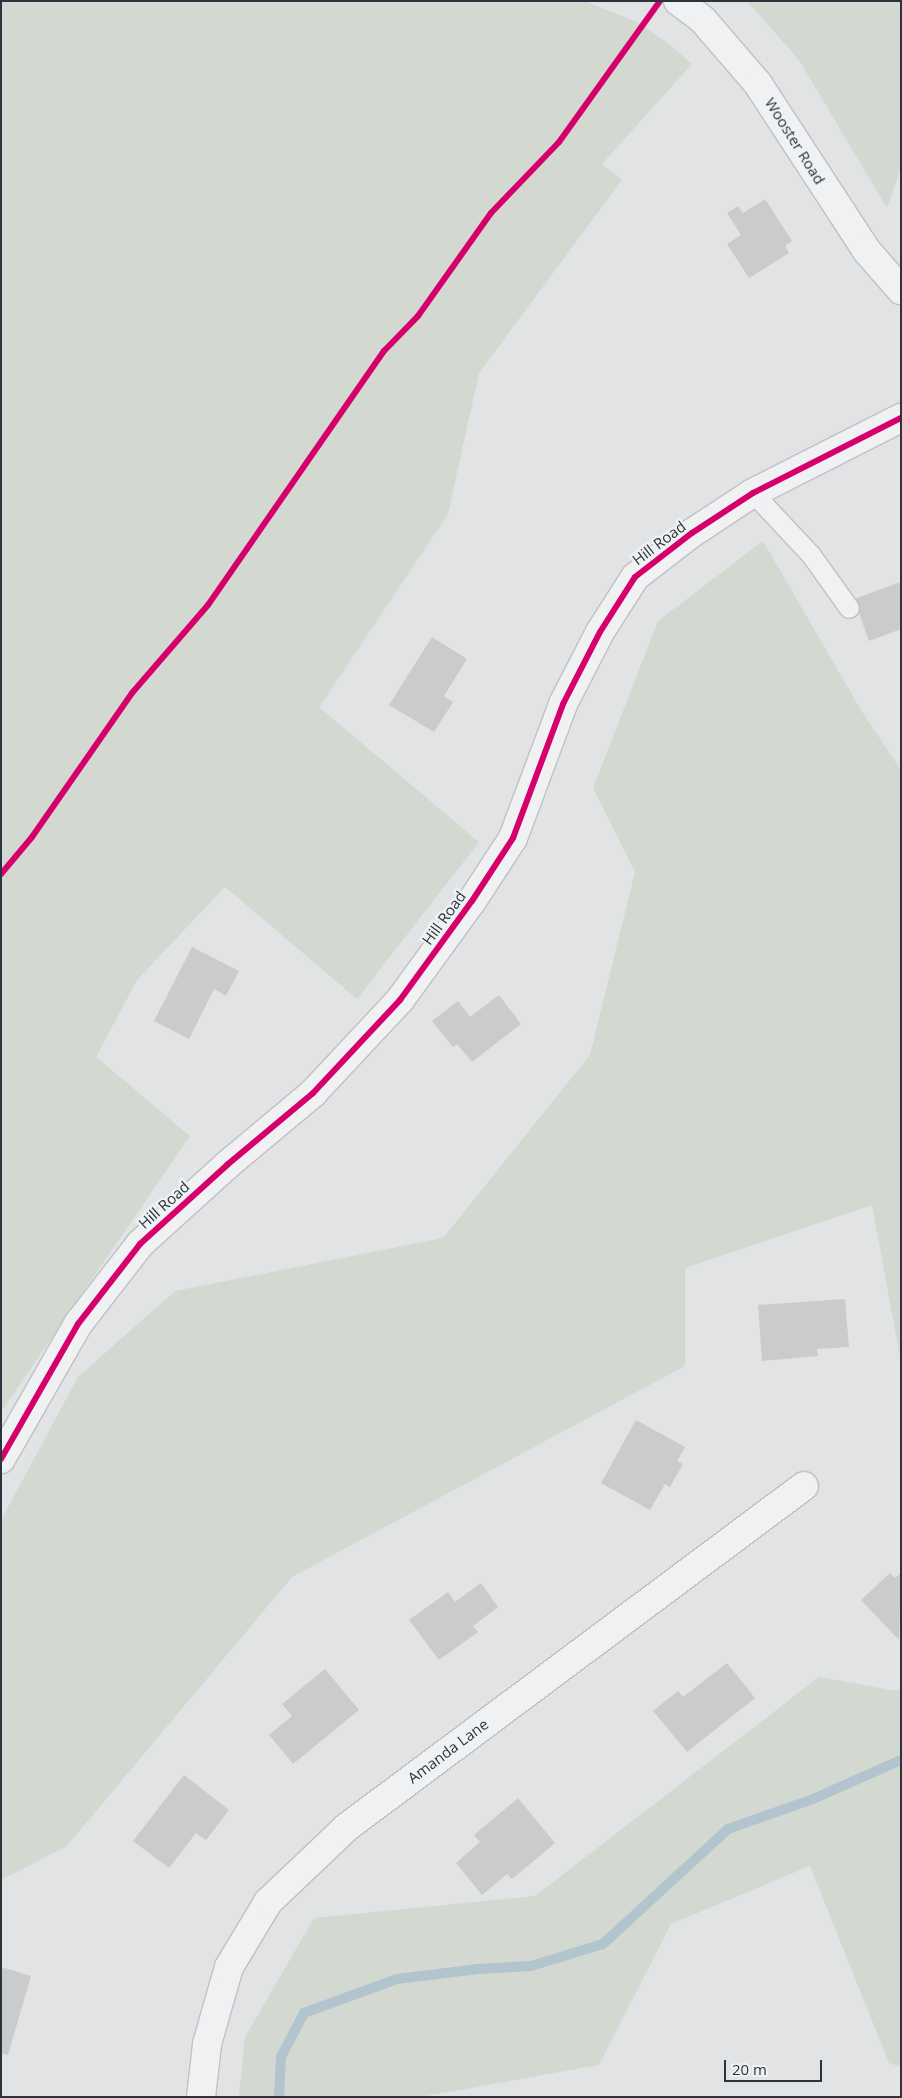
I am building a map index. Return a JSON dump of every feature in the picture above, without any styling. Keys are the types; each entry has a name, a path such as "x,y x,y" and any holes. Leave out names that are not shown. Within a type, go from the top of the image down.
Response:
{"street":[{"name":"Wooster Road","path":"678,1 703,20 758,84 867,251 901,290"},
{"name":"Hill Road","path":"1,1460 78,1324 140,1244 227,1164 313,1092 400,1000 472,901 514,838 563,704 600,632 635,576 692,533 753,493 901,418"},
{"name":"Amanda Lane","path":"201,2097 206,2044 229,1967 268,1902 346,1827 804,1486"}],"lane":[{"path":"753,493 811,555 849,608"}],"shaded area":[{"path":"1,1 585,1 639,23 669,44 692,64 602,164 622,180 479,373 448,514 319,707 479,842 357,999 225,887 137,980 96,1057 190,1136 1,1412"},
{"path":"747,1 901,1 901,167 887,208 799,60"},
{"path":"763,541 861,710 901,770 901,1362 872,1205 685,1268 685,1366 292,1577 67,1846 1,1880 1,1520 78,1377 175,1291 443,1238 590,1055 635,872 593,788 658,621"},
{"path":"819,1677 897,1691 901,1688 901,2067 889,2063 810,1866 671,1924 599,2065 420,2097 239,2097 245,2037 314,1918 535,1896"}],"building":[{"path":"765,199 792,241 785,246 789,253 749,278 727,244 741,235 727,213 738,206 743,213"},
{"path":"901,582 901,629 869,641 854,599"},
{"path":"432,637 467,659 444,696 453,702 434,732 389,705"},
{"path":"192,947 239,971 226,996 214,989 189,1039 154,1021"},
{"path":"499,995 521,1024 472,1062 457,1044 453,1047 432,1021 458,1001 470,1017"},
{"path":"845,1299 849,1347 817,1349 818,1356 762,1361 758,1305"},
{"path":"636,1420 685,1447 677,1461 683,1464 670,1487 665,1484 650,1510 601,1483"},
{"path":"890,1573 895,1578 901,1573 899,1640 861,1600"},
{"path":"481,1583 498,1607 473,1626 478,1632 439,1660 409,1620 448,1592 455,1602"},
{"path":"727,1663 755,1698 687,1752 653,1711 678,1691 683,1697"},
{"path":"325,1669 359,1710 293,1764 269,1735 292,1716 282,1704"},
{"path":"184,1775 229,1810 206,1840 196,1833 169,1868 133,1841"},
{"path":"518,1798 555,1843 512,1879 507,1874 482,1895 456,1863 480,1842 474,1835"},
{"path":"1,1967 31,1976 8,2055 1,2053"}],"waterway":[{"path":"279,2097 281,2057 304,2013 397,1979 478,1969 531,1966 603,1944 728,1829 813,1799 901,1760"}],"cycle path":[{"path":"1,874 32,837 132,693 208,605 384,351 418,316 491,213 559,142 660,1"},
{"path":"1,1459 78,1324 140,1244 227,1165 313,1093 400,1000 472,901 513,838 563,704 600,632 635,577 692,533 753,493 901,418"}]}
